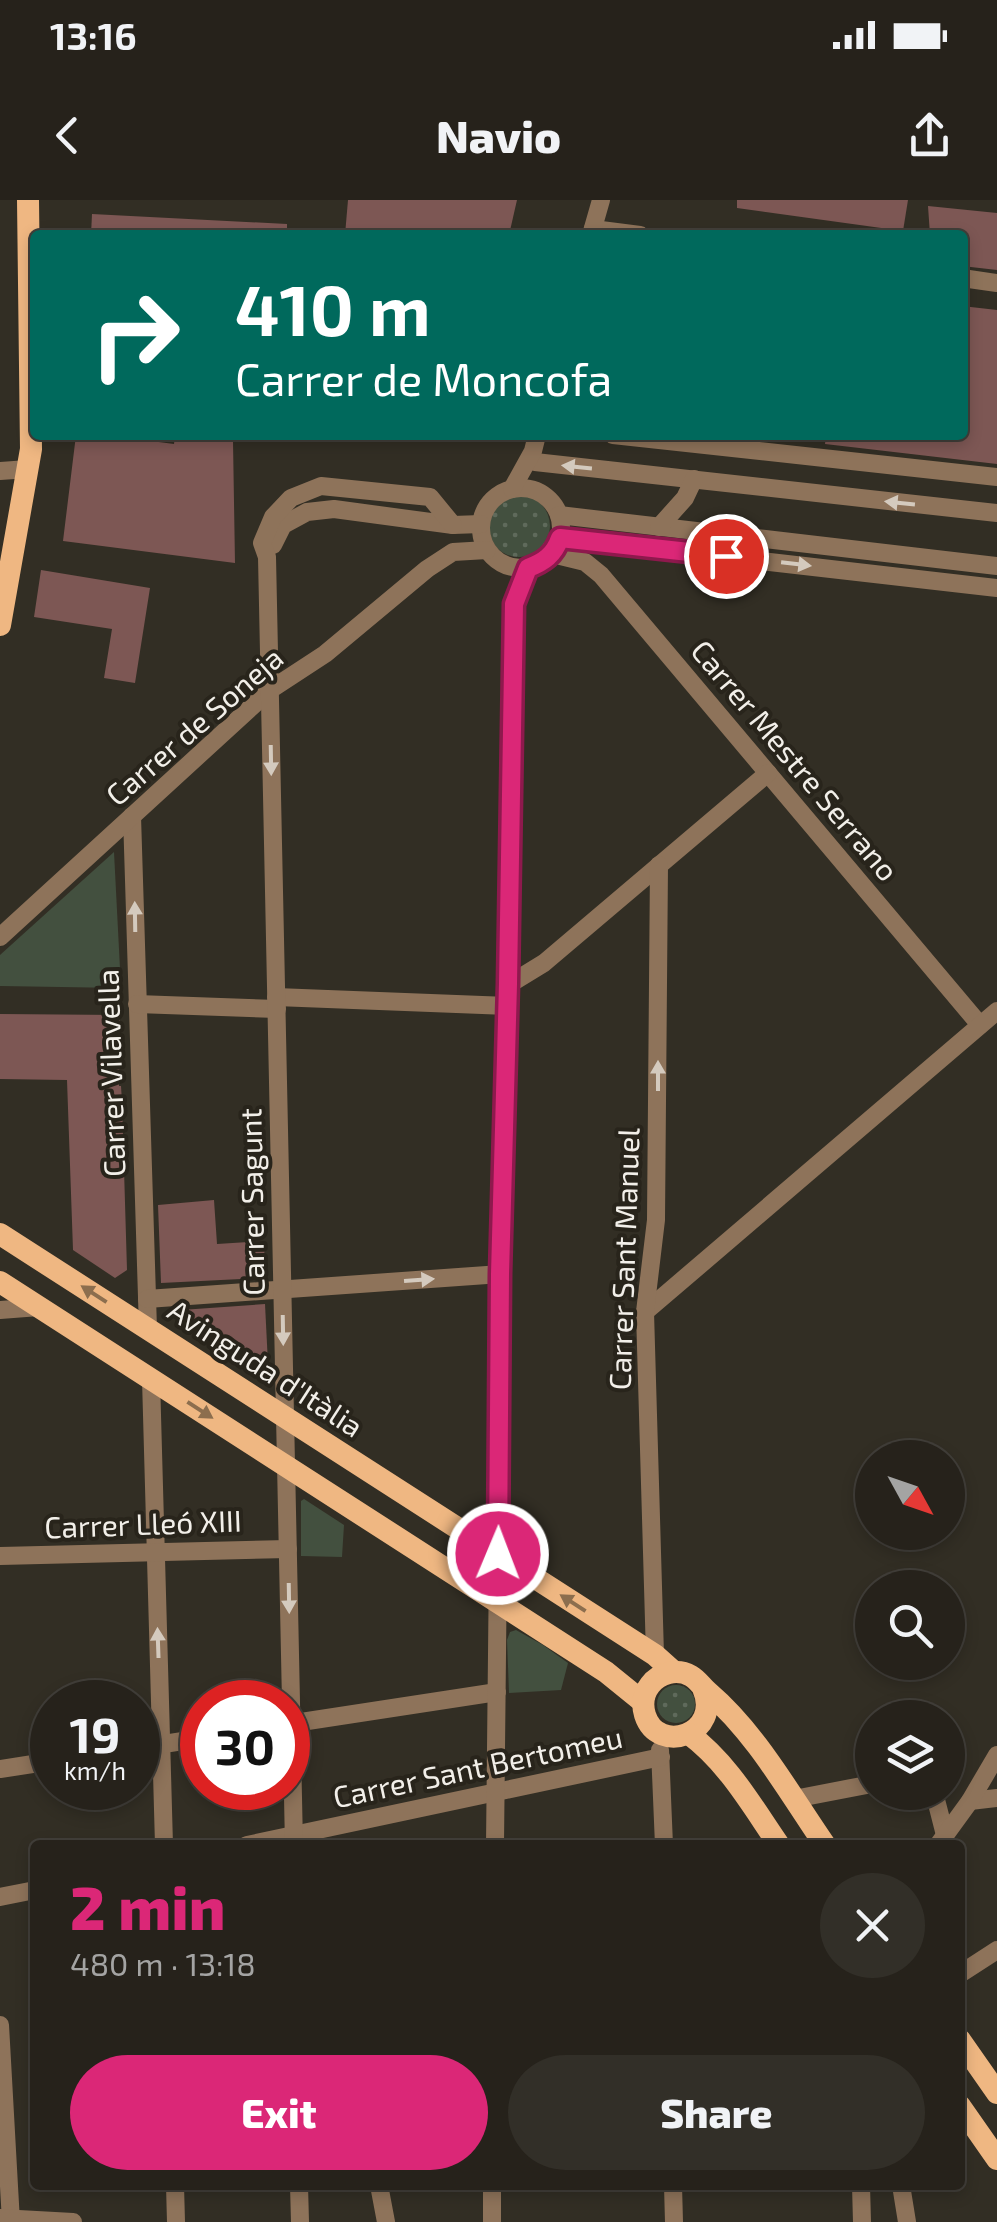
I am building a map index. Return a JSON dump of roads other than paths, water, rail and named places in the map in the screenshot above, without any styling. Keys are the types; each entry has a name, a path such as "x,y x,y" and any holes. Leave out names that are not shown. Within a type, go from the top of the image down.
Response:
{"main road":[{"path":"28,200 30,365"},
{"path":"1,610 8,537 28,469 31,440"},
{"name":"Avinguda d'Itàlia","path":"0,1234 656,1656 674,1672"},
{"path":"0,1282 606,1672 643,1702"},
{"path":"703,1688 707,1698 704,1719 689,1734 672,1737 648,1723 643,1702 656,1678 674,1672 691,1676 727,1708 822,1840"},
{"path":"689,1734 724,1766 776,1840"},
{"path":"965,2047 997,2093"},
{"path":"965,2113 997,2160"}],"street":[{"path":"593,230 601,200"},
{"path":"968,279 997,283"},
{"path":"658,440 997,477"},
{"path":"535,449 694,480 997,513"},
{"path":"512,489 535,449"},
{"path":"535,449 540,492"},
{"path":"0,471 28,469"},
{"path":"659,527 685,498 694,480"},
{"path":"512,489 540,492 559,515 556,546 541,563 528,568 505,565 487,550 482,538 484,512 500,494 512,489"},
{"name":"Carrer Sagunt","path":"289,1680 267,558 283,526 307,512 334,509 452,525 481,524"},
{"path":"559,515 997,566"},
{"path":"556,546 997,588"},
{"name":"Carrer Mestre Serrano","path":"556,546 601,574 980,1025"},
{"name":"Carrer de Soneja","path":"0,937 270,690 325,654 440,560 453,552 487,550"},
{"path":"495,1840 500,1274 514,604 528,568"},
{"path":"508,984 544,963 768,773"},
{"name":"Carrer Vilavella","path":"132,816 148,1330"},
{"name":"Carrer Sant Manuel","path":"656,1656 645,1312 656,1220 659,865"},
{"path":"137,1004 508,1006"},
{"path":"645,1312 997,1010"},
{"path":"147,1299 500,1274"},
{"path":"0,1310 39,1307"},
{"path":"151,1379 164,1840"},
{"name":"Carrer Lleó XIII","path":"0,1556 288,1549"},
{"path":"310,1721 496,1692"},
{"path":"656,1730 664,1840"},
{"path":"161,1744 180,1741"},
{"path":"941,1840 997,1755"},
{"name":"Carrer Sant Bertomeu","path":"294,1840 661,1758"},
{"path":"0,1769 30,1764"},
{"path":"794,1800 855,1787"},
{"path":"970,1801 997,1798"},
{"name":"Carrer Sagunt","path":"293,1810 294,1840"},
{"path":"937,1810 941,1840"},
{"path":"0,1897 30,1891"},
{"path":"965,1971 997,1950"},
{"path":"0,2025 8,2219 72,2222"},
{"path":"174,2190 176,2222"},
{"path":"300,2190 300,2222"},
{"path":"381,2190 386,2222"},
{"path":"492,2190 492,2222"},
{"path":"673,2190 674,2222"},
{"path":"861,2190 862,2222"},
{"path":"902,2190 907,2222"}]}
